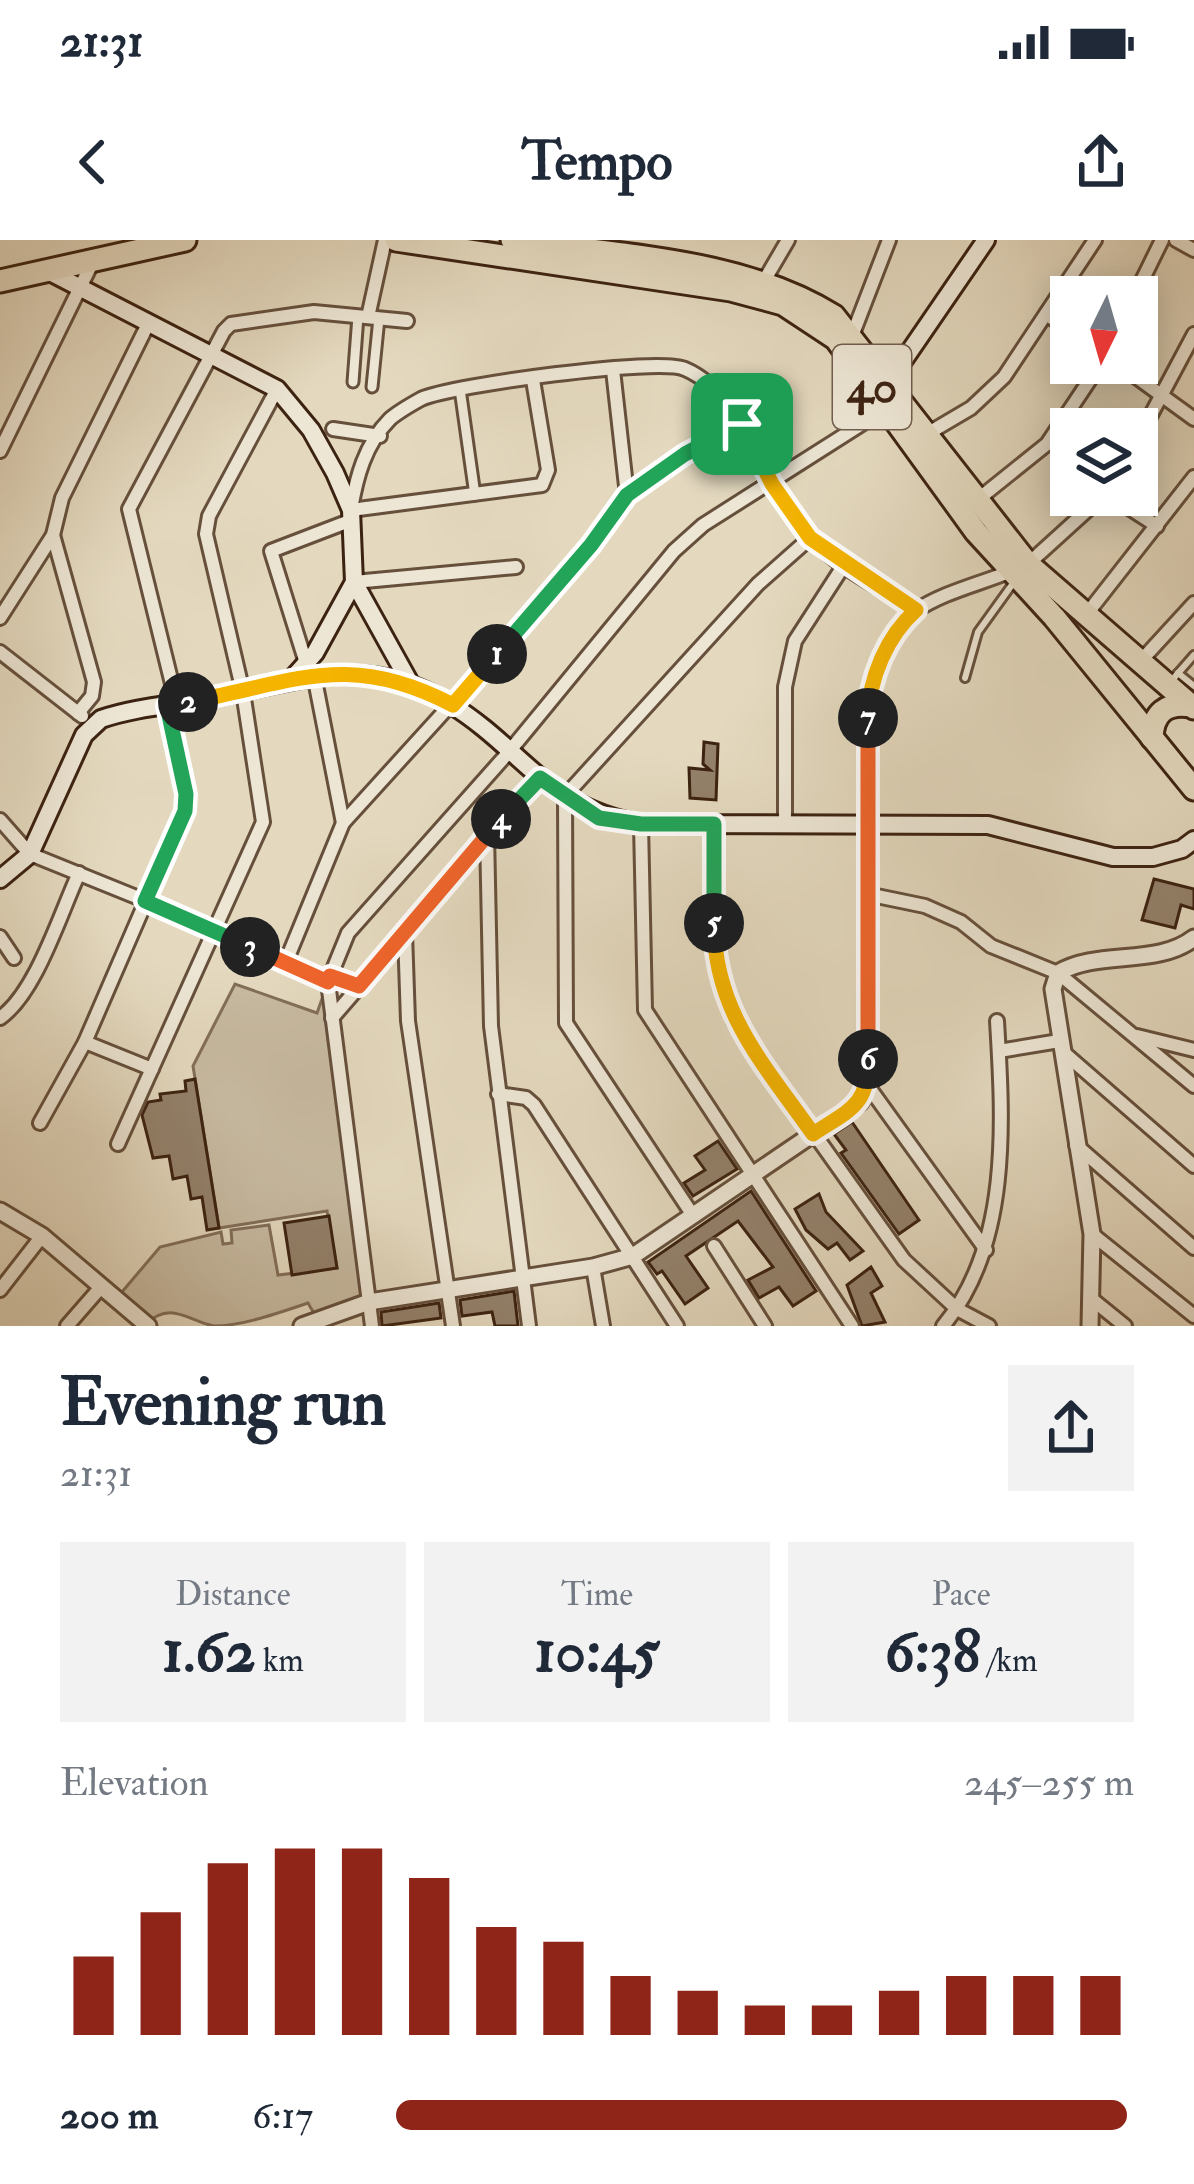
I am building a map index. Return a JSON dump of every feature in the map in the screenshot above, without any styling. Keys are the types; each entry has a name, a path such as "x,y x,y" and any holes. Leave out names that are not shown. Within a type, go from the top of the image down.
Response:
{"highway":[{"path":"0,282 184,240"},
{"name":"40","path":"396,240 759,295 802,314 836,339 1194,789"},
{"name":"40","path":"512,240 606,247 764,281 835,316 976,501 1018,572 1085,616 1138,664 1172,680 1193,700"},
{"path":"1152,738 1152,722 1161,710 1193,700"}],"main road":[{"path":"888,383 986,240"},
{"path":"43,269 277,389 311,430 352,515 354,583 410,682"},
{"path":"0,879 30,854 85,719 290,682 310,669 354,583"},
{"path":"310,669 410,682 453,705 540,778 599,818 641,824 988,825 1113,857 1153,857 1182,849 1194,840"}],"street":[{"path":"353,382 386,240"},
{"path":"764,281 788,240"},
{"path":"852,336 889,240"},
{"path":"927,434 971,408 1004,377 1095,240"},
{"path":"1144,276 1162,240"},
{"path":"1176,240 1194,250"},
{"path":"0,452 94,260"},
{"path":"40,1123 85,1042 185,811 172,705 129,508 231,324 314,312 407,321"},
{"path":"1046,314 1050,317"},
{"path":"368,317 372,387"},
{"path":"0,618 53,535 62,498 148,324"},
{"path":"1155,408 1194,334"},
{"path":"352,515 358,469 390,420 422,399 460,389 661,364 685,368 706,383 742,424 772,484 810,538 916,610"},
{"path":"613,370 627,495"},
{"path":"343,823 310,669 271,551 352,515 542,485 547,480 532,380"},
{"path":"976,501 1047,444 1087,384"},
{"path":"1146,384 1194,419"},
{"path":"118,1144 263,822 243,692 206,534 209,516 277,389"},
{"path":"460,389 475,495"},
{"path":"372,1326 329,979 348,933 508,753 674,551 703,525 888,407"},
{"path":"285,964 343,823 453,705 591,545 627,495 685,454 742,424"},
{"path":"333,429 380,436"},
{"path":"1085,616 1194,477"},
{"path":"302,1326 369,1302 593,1268 633,1256 860,1102 868,1086 867,822 876,668 903,622 916,610 1018,572 1083,516"},
{"path":"1141,516 1157,526"},
{"path":"0,652 85,719 94,682 53,535"},
{"path":"692,1214 566,1023 565,796 758,584 810,538"},
{"path":"785,825 785,687 795,641 844,565"},
{"path":"354,583 517,566"},
{"path":"1138,664 1194,603"},
{"path":"332,1018 540,778"},
{"path":"0,820 30,854 213,928 285,964 359,986"},
{"path":"641,824 645,1010 852,1326"},
{"path":"714,824 714,958 734,1021 904,1260 957,1309 989,1326"},
{"path":"488,834 491,1026 529,1326"},
{"path":"0,1018 14,1009 26,988 79,873"},
{"path":"867,894 925,906 961,922 991,946 1058,973 1194,1086"},
{"path":"405,933 408,1022 453,1326"},
{"path":"0,938 14,958"},
{"path":"1090,1326 1092,1234 1053,988 1058,973 1076,962 1157,952 1194,938"},
{"path":"943,1326 957,1309 986,1250 998,1166 997,1022"},
{"path":"1131,1034 1194,1050"},
{"path":"85,1042 152,1069"},
{"path":"999,1051 1060,1046 1194,1166"},
{"path":"868,1086 986,1250"},
{"path":"498,1094 526,1098 534,1105 584,1190 677,1326"},
{"path":"1075,1144 1194,1248"},
{"path":"0,1211 41,1236 148,1326"},
{"path":"1092,1234 1194,1316"},
{"path":"0,1290 41,1236"},
{"path":"714,1246 765,1326"},
{"path":"593,1268 603,1326"},
{"path":"67,1326 101,1287"},
{"path":"1093,1300 1126,1326"}],"lane":[{"path":"965,678 978,632 1018,572"},
{"path":"1172,680 1194,655"}],"shaded area":[{"path":"328,982 331,1058 363,1297 315,1315 308,1303 225,1325 172,1313 146,1324 116,1299 160,1247 221,1232 223,1244 232,1243 231,1230 269,1225 278,1275 337,1268 327,1211 219,1228 193,1066 235,984 317,1013"}],"building":[{"path":"704,742 718,744 716,800 690,798 689,768 710,770 703,764"},
{"path":"1154,879 1194,889 1194,909 1181,905 1175,928 1142,920"},
{"path":"195,1079 219,1228 207,1230 202,1197 191,1199 187,1176 173,1179 169,1156 153,1158 142,1115 148,1102 161,1100 160,1094 186,1091 185,1081"},
{"path":"852,1122 919,1220 899,1234 841,1153 846,1150 834,1134"},
{"path":"718,1141 737,1169 693,1196 684,1183 705,1170 695,1156"},
{"path":"751,1191 816,1291 793,1306 779,1287 759,1298 748,1280 773,1267 738,1221 686,1256 708,1288 685,1304 662,1271 657,1274 648,1262"},
{"path":"819,1194 826,1212 863,1251 850,1260 837,1243 828,1249 806,1230 795,1209"},
{"path":"329,1216 337,1268 292,1275 284,1223"},
{"path":"871,1267 882,1286 871,1293 885,1322 862,1326 847,1285"},
{"path":"514,1291 518,1326 495,1326 492,1312 462,1316 460,1300"},
{"path":"439,1303 441,1318 382,1326 381,1312"}],"route":[{"path":"742,424 772,484 810,538 916,610 903,622 876,668 868,704 868,1086 860,1102 813,1134 734,1021 714,958 714,824 641,824 599,818 540,778 359,986 330,976 328,982 145,901 185,811 186,794 167,706 314,675 356,672 410,682 453,705 591,545 627,495 685,454 742,424"}]}
